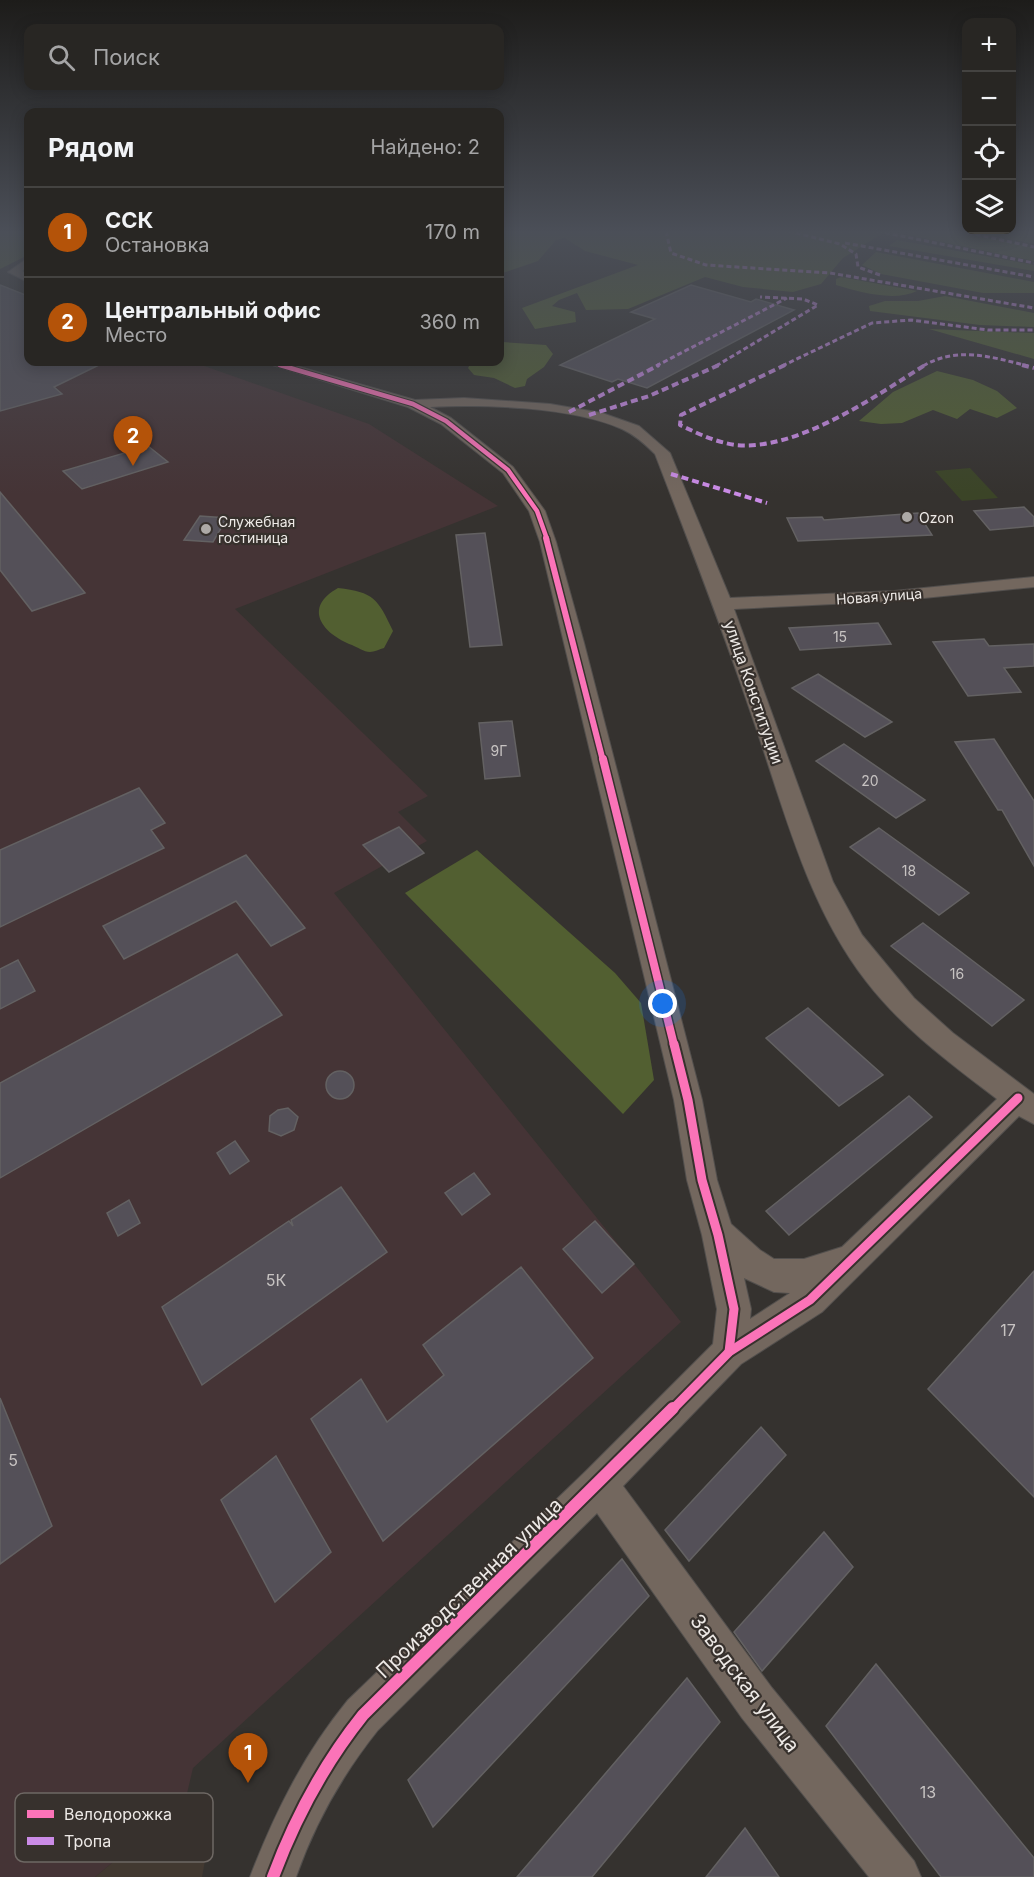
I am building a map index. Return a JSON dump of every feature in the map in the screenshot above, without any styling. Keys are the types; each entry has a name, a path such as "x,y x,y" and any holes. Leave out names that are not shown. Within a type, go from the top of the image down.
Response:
{"street":[{"path":"283,366 412,405 446,421 497,459 525,491 543,525 688,1100 702,1180 718,1235 734,1309 729,1352"},
{"name":"улица Конституции","path":"412,405 457,402 569,412 622,424 645,435 662,453 723,604 821,882 853,942 875,973 904,1006 943,1041 1026,1105"},
{"name":"Новая улица","path":"723,604 894,596 1034,582"},
{"name":"Производственная улица","path":"273,1877 312,1784 334,1749 363,1715 599,1484 729,1352 810,1300 1026,1105"},
{"path":"718,1235 742,1260 767,1275 795,1279 817,1274 856,1258"},
{"name":"Заводская улица","path":"599,1484 757,1703 898,1877"}],"shaded area":[{"path":"0,319 24,319 24,366 204,366 369,424 498,506 235,609 428,796 398,812 427,841 334,893 681,1322 193,1768 187,1793 15,1793 15,1862 113,1862 95,1877 0,1877"},
{"path":"113,1862 205,1862 202,1877 95,1877"}],"green space":[{"path":"529,319 576,319 576,322 535,329"},
{"path":"930,319 1034,319 1034,327 980,325"},
{"path":"929,329 1034,333 1034,359"},
{"path":"504,342 546,345 553,354 544,367 527,379 525,386 515,388 494,378 474,375 468,368 469,366 504,366"},
{"path":"937,371 973,380 997,391 1017,408 997,418 970,409 957,419 933,410 902,423 881,424 859,421 893,392"},
{"path":"970,468 998,498 962,501 935,471"},
{"path":"338,588 360,592 378,604 393,631 384,648 372,652 365,651 342,640 325,627 319,612 321,604"},
{"path":"477,850 615,973 641,1003 654,1080 623,1114 405,893"}],"building":[{"path":"0,319 24,319 24,366 97,366 54,387 62,394 0,411"},
{"path":"655,319 778,319 647,388 618,379 612,382 560,365"},
{"path":"148,446 168,462 82,489 63,471"},
{"path":"0,492 85,593 32,611 0,570"},
{"path":"1024,507 1034,517 1034,526 990,530 974,511"},
{"path":"918,513 932,535 798,541 787,518 822,517 824,520"},
{"name":"Служебная гостиница","path":"200,516 227,518 213,542 184,540"},
{"path":"485,533 502,645 470,647 456,535"},
{"path":"878,623 891,644 800,650 789,628"},
{"path":"984,639 989,646 1034,644 1034,666 1004,668 1021,692 968,696 933,642"},
{"path":"818,674 892,722 865,737 792,688"},
{"path":"512,721 520,776 485,779 479,723"},
{"path":"994,739 1034,801 1034,866 1002,810 998,810 955,742"},
{"path":"844,744 925,800 896,818 816,761"},
{"path":"139,788 165,823 151,830 164,848 0,927 0,850"},
{"path":"399,827 424,853 389,872 363,845"},
{"path":"879,828 969,893 939,915 850,847"},
{"path":"246,855 305,928 271,946 236,901 124,959 103,926"},
{"path":"923,923 1024,1000 992,1026 891,946"},
{"path":"237,954 282,1015 0,1178 0,1083"},
{"path":"18,960 35,991 0,1009 0,969"},
{"path":"808,1008 883,1075 839,1106 766,1038"},
{"path":"340,1071 350,1075 354,1085 350,1095 340,1099 330,1095 326,1085 330,1075"},
{"path":"909,1096 932,1117 789,1235 766,1211"},
{"path":"288,1108 298,1117 294,1130 281,1136 269,1131 270,1116 278,1110"},
{"path":"235,1141 249,1161 230,1174 217,1153"},
{"path":"474,1173 490,1194 462,1215 445,1193"},
{"path":"341,1187 387,1252 202,1385 162,1307 289,1221 293,1226 291,1220"},
{"path":"129,1200 140,1223 118,1236 107,1213"},
{"path":"595,1221 634,1264 602,1293 563,1249"},
{"path":"521,1267 593,1358 383,1541 311,1419 361,1379 387,1422 444,1375 423,1345"},
{"path":"1034,1271 1034,1497 928,1389"},
{"path":"0,1398 52,1526 0,1564"},
{"path":"761,1427 786,1455 689,1561 665,1530"},
{"path":"276,1456 331,1552 275,1602 221,1500"},
{"path":"824,1532 853,1567 762,1671 734,1632"},
{"path":"622,1559 649,1596 433,1827 408,1780"},
{"path":"876,1664 1034,1858 1034,1877 941,1877 826,1726"},
{"path":"687,1678 720,1722 592,1877 517,1877"},
{"path":"745,1828 779,1877 706,1877"}],"marked path":[{"path":"569,412 748,319"},
{"path":"589,415 619,407 679,384 737,355 797,319"},
{"path":"1034,330 988,330 911,320 872,323 681,415 680,425 709,439 738,445 767,443 795,435 823,423 931,362 948,355 980,355 1034,368"},
{"path":"671,474 761,499 767,503"}],"cycle path":[{"path":"284,366 413,404 446,421 508,470 537,511 548,542 574,643 688,1100 702,1180 718,1235 734,1309 729,1352"},
{"path":"273,1877 290,1833 310,1792 334,1753 363,1715 599,1484 729,1352 810,1300 1018,1098"}],"place":[{"name":"Центральный офис","path":"133,466"},
{"name":"Ozon","path":"907,517"},
{"name":"Служебная гостиница","path":"206,529"},
{"name":"ССК","path":"248,1783"}]}
